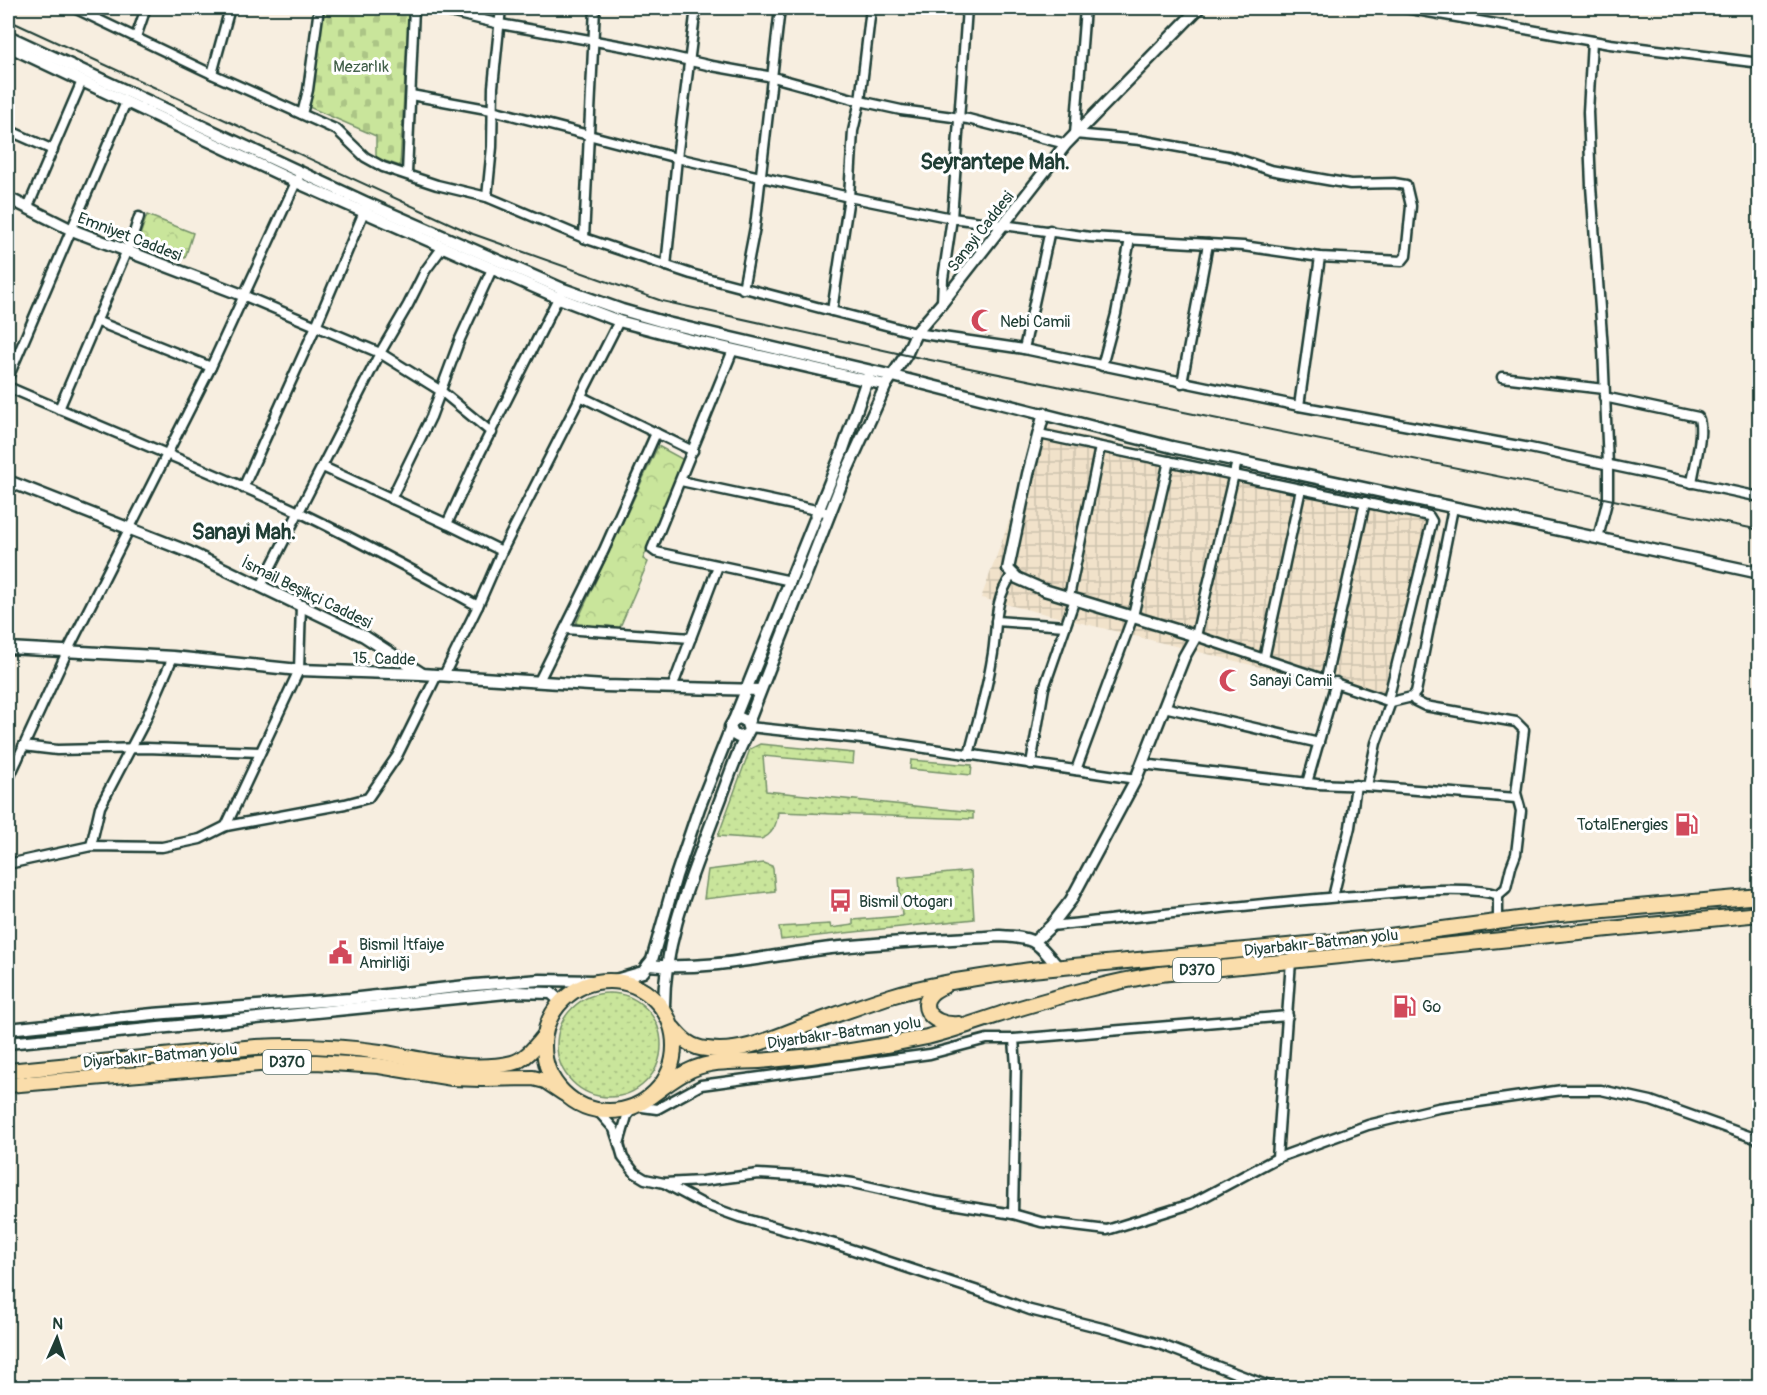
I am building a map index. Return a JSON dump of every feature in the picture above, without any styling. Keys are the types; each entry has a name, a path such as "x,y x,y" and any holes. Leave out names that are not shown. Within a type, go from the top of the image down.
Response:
{"highway":[{"name":"Diyarbakır-Batman yolu","path":"673,1028 681,1038 693,1046 707,1050 744,1047 893,995 954,982 1058,967 1382,937 1560,914 1760,896"},
{"name":"Diyarbakır-Batman yolu","path":"651,1096 678,1076 695,1068 721,1063 770,1060 868,1048 929,1036 1090,987 1134,978 1760,914"},
{"path":"615,980 634,985 652,995 664,1010 673,1028 675,1046 672,1065 664,1082 651,1096 635,1106 617,1111 597,1110 579,1104 563,1093 551,1077 544,1058 543,1038 549,1018 560,1001 576,989 595,981 615,980"},
{"path":"954,982 934,990 927,1002 927,1011 939,1023 949,1025 977,1022"},
{"name":"Diyarbakır-Batman yolu","path":"8,1071 256,1047 294,1046 320,1046 378,1052 441,1063 500,1065 514,1063 523,1058 543,1038"},
{"name":"Diyarbakır-Batman yolu","path":"8,1085 307,1062 379,1066 452,1078 533,1078 545,1081 563,1093"}],"street":[{"path":"74,8 212,74 337,130 364,157 383,167 436,185 487,196 584,238 743,289 916,333 1024,349 1299,406 1530,448 1760,497"},
{"path":"136,37 146,8"},
{"path":"212,74 230,8"},
{"path":"302,114 308,90 317,8"},
{"path":"407,174 414,8"},
{"path":"433,8 500,24 634,48 773,77 860,101 1021,131 1066,144"},
{"path":"487,196 501,8"},
{"path":"584,238 595,8"},
{"path":"666,266 696,8"},
{"path":"743,289 755,227 780,8"},
{"path":"832,311 849,197 853,131 860,101 871,8"},
{"path":"942,303 952,218 967,8"},
{"path":"411,95 492,110 677,158 952,218 1090,237 1243,246 1320,257 1402,261 1406,256 1411,206 1406,185 1350,184 1270,170 1218,154 1140,140 1075,134 1085,8"},
{"name":"Sanayi Caddesi","path":"825,511 889,380 906,355 916,333 1066,144 1199,8"},
{"path":"1405,8 1592,41 1760,63"},
{"path":"8,36 299,177 620,321 733,350 1044,413 1172,447 1760,573"},
{"path":"1592,41 1589,123 1608,465 1608,498 1598,538"},
{"path":"8,46 126,102 299,177"},
{"path":"28,207 82,81"},
{"path":"8,378 126,102"},
{"path":"8,130 52,150"},
{"path":"8,780 67,652 211,367 299,177"},
{"name":"Emniyet Caddesi","path":"8,198 72,230 245,296"},
{"path":"366,208 442,248 561,294 868,376"},
{"path":"243,488 366,208"},
{"path":"58,409 139,217"},
{"path":"1024,349 1050,230"},
{"path":"1102,366 1116,314 1130,239"},
{"path":"1182,383 1208,244"},
{"path":"261,586 380,353 425,271 442,248"},
{"path":"1299,406 1320,257"},
{"path":"391,498 431,417 460,339 492,269"},
{"path":"447,524 561,294"},
{"path":"245,296 380,353 441,391 492,432"},
{"path":"96,321 211,367"},
{"path":"8,864 91,846 162,847 200,838 226,826 368,798 397,756 478,606 502,551 620,321"},
{"path":"733,350 652,549 656,552 791,581"},
{"path":"664,1010 666,967 672,933 825,511 868,376"},
{"path":"1502,377 1604,393 1698,417 1701,422 1692,483"},
{"path":"8,387 166,453 300,513 391,557 478,606"},
{"path":"580,396 693,452"},
{"path":"1044,413 1028,474 1008,569 1012,575 1044,590 1196,636 1389,701 1412,697 1416,692 1453,508"},
{"path":"539,681 604,550 656,433"},
{"path":"1039,434 1365,502 1427,516 1432,521 1367,786"},
{"path":"1031,764 1044,688 1072,598 1100,447"},
{"path":"1076,770 1132,616 1169,461"},
{"path":"1035,942 1071,900 1136,779 1184,657 1196,636 1237,461"},
{"path":"323,467 502,551"},
{"name":"İsmail Beşikçi Caddesi","path":"8,481 189,552 364,636 421,674"},
{"path":"681,481 825,511"},
{"path":"1264,659 1301,489"},
{"path":"1307,783 1331,681 1365,502"},
{"path":"615,980 643,972 657,946 676,876 699,807 791,581 825,511"},
{"path":"672,688 718,566"},
{"path":"969,754 990,673 1000,597 1012,575"},
{"path":"226,826 299,670 301,605"},
{"path":"996,621 1065,626"},
{"path":"565,629 691,638"},
{"name":"15. Cadde","path":"8,648 174,657 299,670 421,674 672,688 760,690"},
{"path":"91,846 100,807 145,721 174,657"},
{"path":"1412,697 1415,702 1425,706 1516,722 1521,725 1525,736 1516,798 1521,811 1516,854 1510,867 1506,888 1498,895 1498,922"},
{"path":"1164,707 1318,743"},
{"path":"732,725 743,719 747,728"},
{"path":"732,725 735,736 740,737 747,728"},
{"path":"747,728 871,740 1136,779"},
{"path":"23,746 57,750 146,748 261,752"},
{"path":"8,754 17,760"},
{"path":"1142,764 1307,783 1516,798"},
{"path":"1333,897 1350,827 1356,785"},
{"path":"1051,926 1333,897 1425,891 1481,891 1498,895"},
{"path":"648,965 666,967 710,964 833,948 1000,936 1026,938 1035,942 1058,967"},
{"path":"1277,1158 1291,961"},
{"path":"8,1029 164,1013 350,999 475,985 540,980 595,981"},
{"path":"8,1043 517,992 551,993 560,1001"},
{"path":"619,1144 627,1116 635,1106 657,1109 701,1085 930,1054 987,1039 1014,1039 1288,1016"},
{"path":"1013,1214 1016,1067 1014,1039"},
{"path":"597,1110 614,1129 623,1158 635,1173 645,1179 664,1183 758,1174 811,1177 1013,1214 1041,1222 1107,1230 1191,1204 1277,1158 1368,1125 1428,1111 1562,1090 1601,1090 1651,1101 1760,1140"},
{"path":"664,1183 703,1204 739,1217 835,1244 1030,1310 1159,1344 1274,1388"}],"shaded area":[{"path":"1044,427 1431,513 1385,698 981,598"}],"green space":[{"name":"Mezarlık","path":"323,8 409,8 400,166 376,158 376,136 309,107"},
{"path":"147,215 193,233 185,258 138,241"},
{"path":"658,446 684,460 643,559 648,562 617,634 574,628"},
{"path":"760,744 854,753 853,764 763,756 766,791 973,812 973,819 778,812 774,828 769,835 761,839 718,836 750,749"},
{"path":"911,760 972,765 971,775 910,769"},
{"path":"764,863 772,866 775,891 704,899 708,870"},
{"path":"971,871 974,919 781,940 779,927 830,924 831,928 853,925 853,920 902,916 899,878"},
{"path":"609,993 629,997 646,1008 657,1025 661,1045 657,1065 646,1082 629,1093 609,1097 589,1093 572,1082 561,1065 557,1045 561,1025 572,1008 589,997"}],"railway":[{"path":"8,20 473,234 662,301 906,355 1760,530"}],"place":[{"name":"Nebi Camii","path":"982,321"},
{"name":"Sanayi Camii","path":"1231,680"},
{"name":"TotalEnergies","path":"1686,824"},
{"name":"Bismil Otogarı","path":"841,901"},
{"name":"Bismil İtfaiye Amirliği","path":"341,953"},
{"name":"Go","path":"1404,1006"}],"district":[{"name":"Seyrantepe Mah.","path":"995,161"},
{"name":"Sanayi Mah.","path":"244,531"}]}
